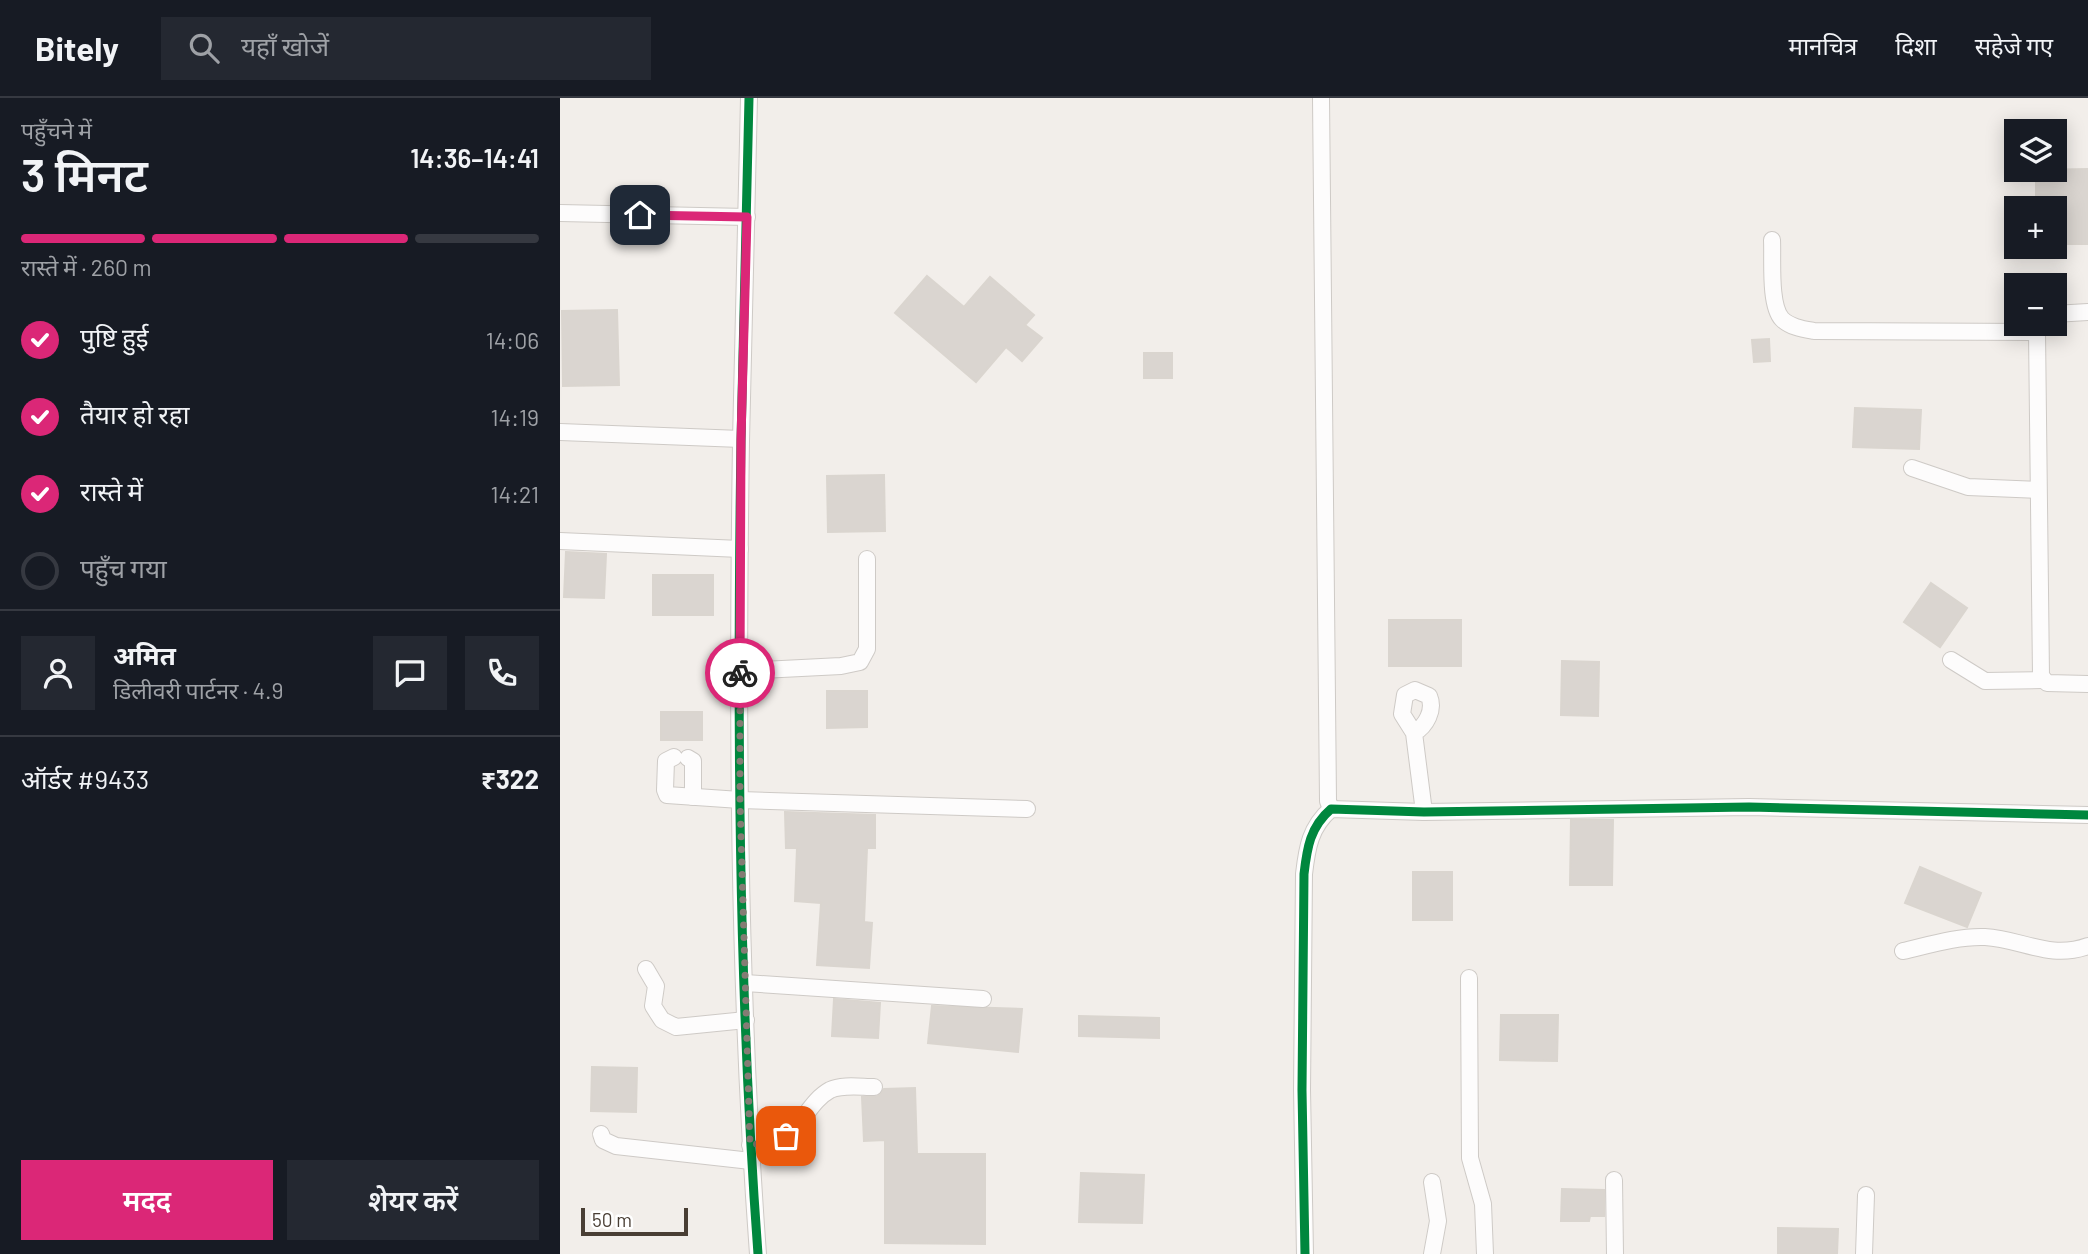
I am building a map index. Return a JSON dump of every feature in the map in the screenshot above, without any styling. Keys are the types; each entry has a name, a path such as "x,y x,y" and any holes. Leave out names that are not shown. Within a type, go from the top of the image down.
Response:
{"street":[{"path":"749,98 741,439 740,800 751,1153 758,1254"},
{"path":"1321,98 1328,801 1331,809"},
{"path":"560,213 747,217"},
{"path":"1772,240 1774,300 1783,320 1797,327 1814,331 2004,328"},
{"path":"2067,313 2088,312"},
{"path":"2039,336 2038,490 2042,680"},
{"path":"560,432 741,439"},
{"path":"1912,468 1968,487 2038,490"},
{"path":"560,530 567,542 740,549"},
{"path":"740,671 841,666 860,662 867,649 867,559"},
{"path":"1951,660 1984,681 2042,680 2047,683 2088,684"},
{"path":"1414,733 1424,812"},
{"path":"693,797 693,761 681,757 666,761 666,794 693,797 740,800 1027,809"},
{"path":"1305,1254 1302,1090 1304,874 1311,833 1318,820 1331,809 1424,812 1749,807 2088,814"},
{"path":"1903,951 1982,937 2051,951 2077,950 2088,946"},
{"path":"646,969 656,986 653,1006 667,1024 676,1027 746,1020"},
{"path":"1469,978 1470,1158 1483,1204 1485,1254"},
{"path":"745,983 983,999"},
{"path":"601,1134 603,1140 616,1146 751,1153 786,1136 830,1090 840,1087 874,1087"},
{"path":"1614,1180 1615,1254"},
{"path":"1432,1182 1438,1221 1432,1254"},
{"path":"1864,1254 1866,1195"}],"building":[{"path":"2067,169 2088,169 2088,244 2067,244 2067,196 2036,196 2036,182 2067,182"},
{"path":"927,276 964,307 990,277 1034,315 1025,325 1042,338 1022,361 1006,347 976,382 895,313"},
{"path":"617,310 619,385 563,386 562,311"},
{"path":"1769,339 1770,361 1754,362 1752,340"},
{"path":"1144,353 1172,353 1172,378 1144,378"},
{"path":"1855,408 1921,410 1919,449 1853,447"},
{"path":"884,475 885,531 828,532 827,476"},
{"path":"566,552 606,554 604,598 564,597"},
{"path":"653,575 713,575 713,615 653,615"},
{"path":"1931,583 1967,608 1940,647 1904,622"},
{"path":"1389,620 1461,620 1461,666 1389,666"},
{"path":"1562,661 1599,662 1598,716 1561,715"},
{"path":"827,691 867,691 867,727 827,728"},
{"path":"661,712 702,712 702,740 661,740"},
{"path":"785,812 875,815 875,848 867,848 864,922 872,923 869,968 817,965 821,903 795,901 797,848 786,848"},
{"path":"1571,820 1613,820 1612,885 1570,885"},
{"path":"1920,867 1981,893 1967,927 1905,903"},
{"path":"1413,872 1452,872 1452,920 1413,920"},
{"path":"834,999 880,1003 878,1038 832,1036"},
{"path":"932,1006 1022,1009 1018,1052 928,1043"},
{"path":"1501,1015 1558,1015 1557,1061 1500,1060"},
{"path":"1079,1016 1159,1018 1159,1038 1079,1036"},
{"path":"592,1067 637,1068 636,1112 591,1111"},
{"path":"915,1088 917,1154 985,1154 985,1244 885,1243 885,1140 864,1141 862,1097 878,1096 884,1089"},
{"path":"1081,1173 1144,1175 1142,1223 1079,1222"},
{"path":"1562,1189 1604,1190 1604,1216 1590,1216 1589,1221 1561,1221"},
{"path":"1778,1228 1838,1229 1837,1254 1778,1254"}],"cycle path":[{"path":"749,98 741,441 739,746 746,1051 758,1254"},
{"path":"1305,1254 1302,1090 1304,874 1308,847 1314,831 1331,809 1424,812 1749,807 2088,815"}],"way so far":[{"path":"740,673 740,800 750,1145 779,1140 786,1136"}],"route":[{"path":"640,215 747,217 741,439 740,673"}]}
